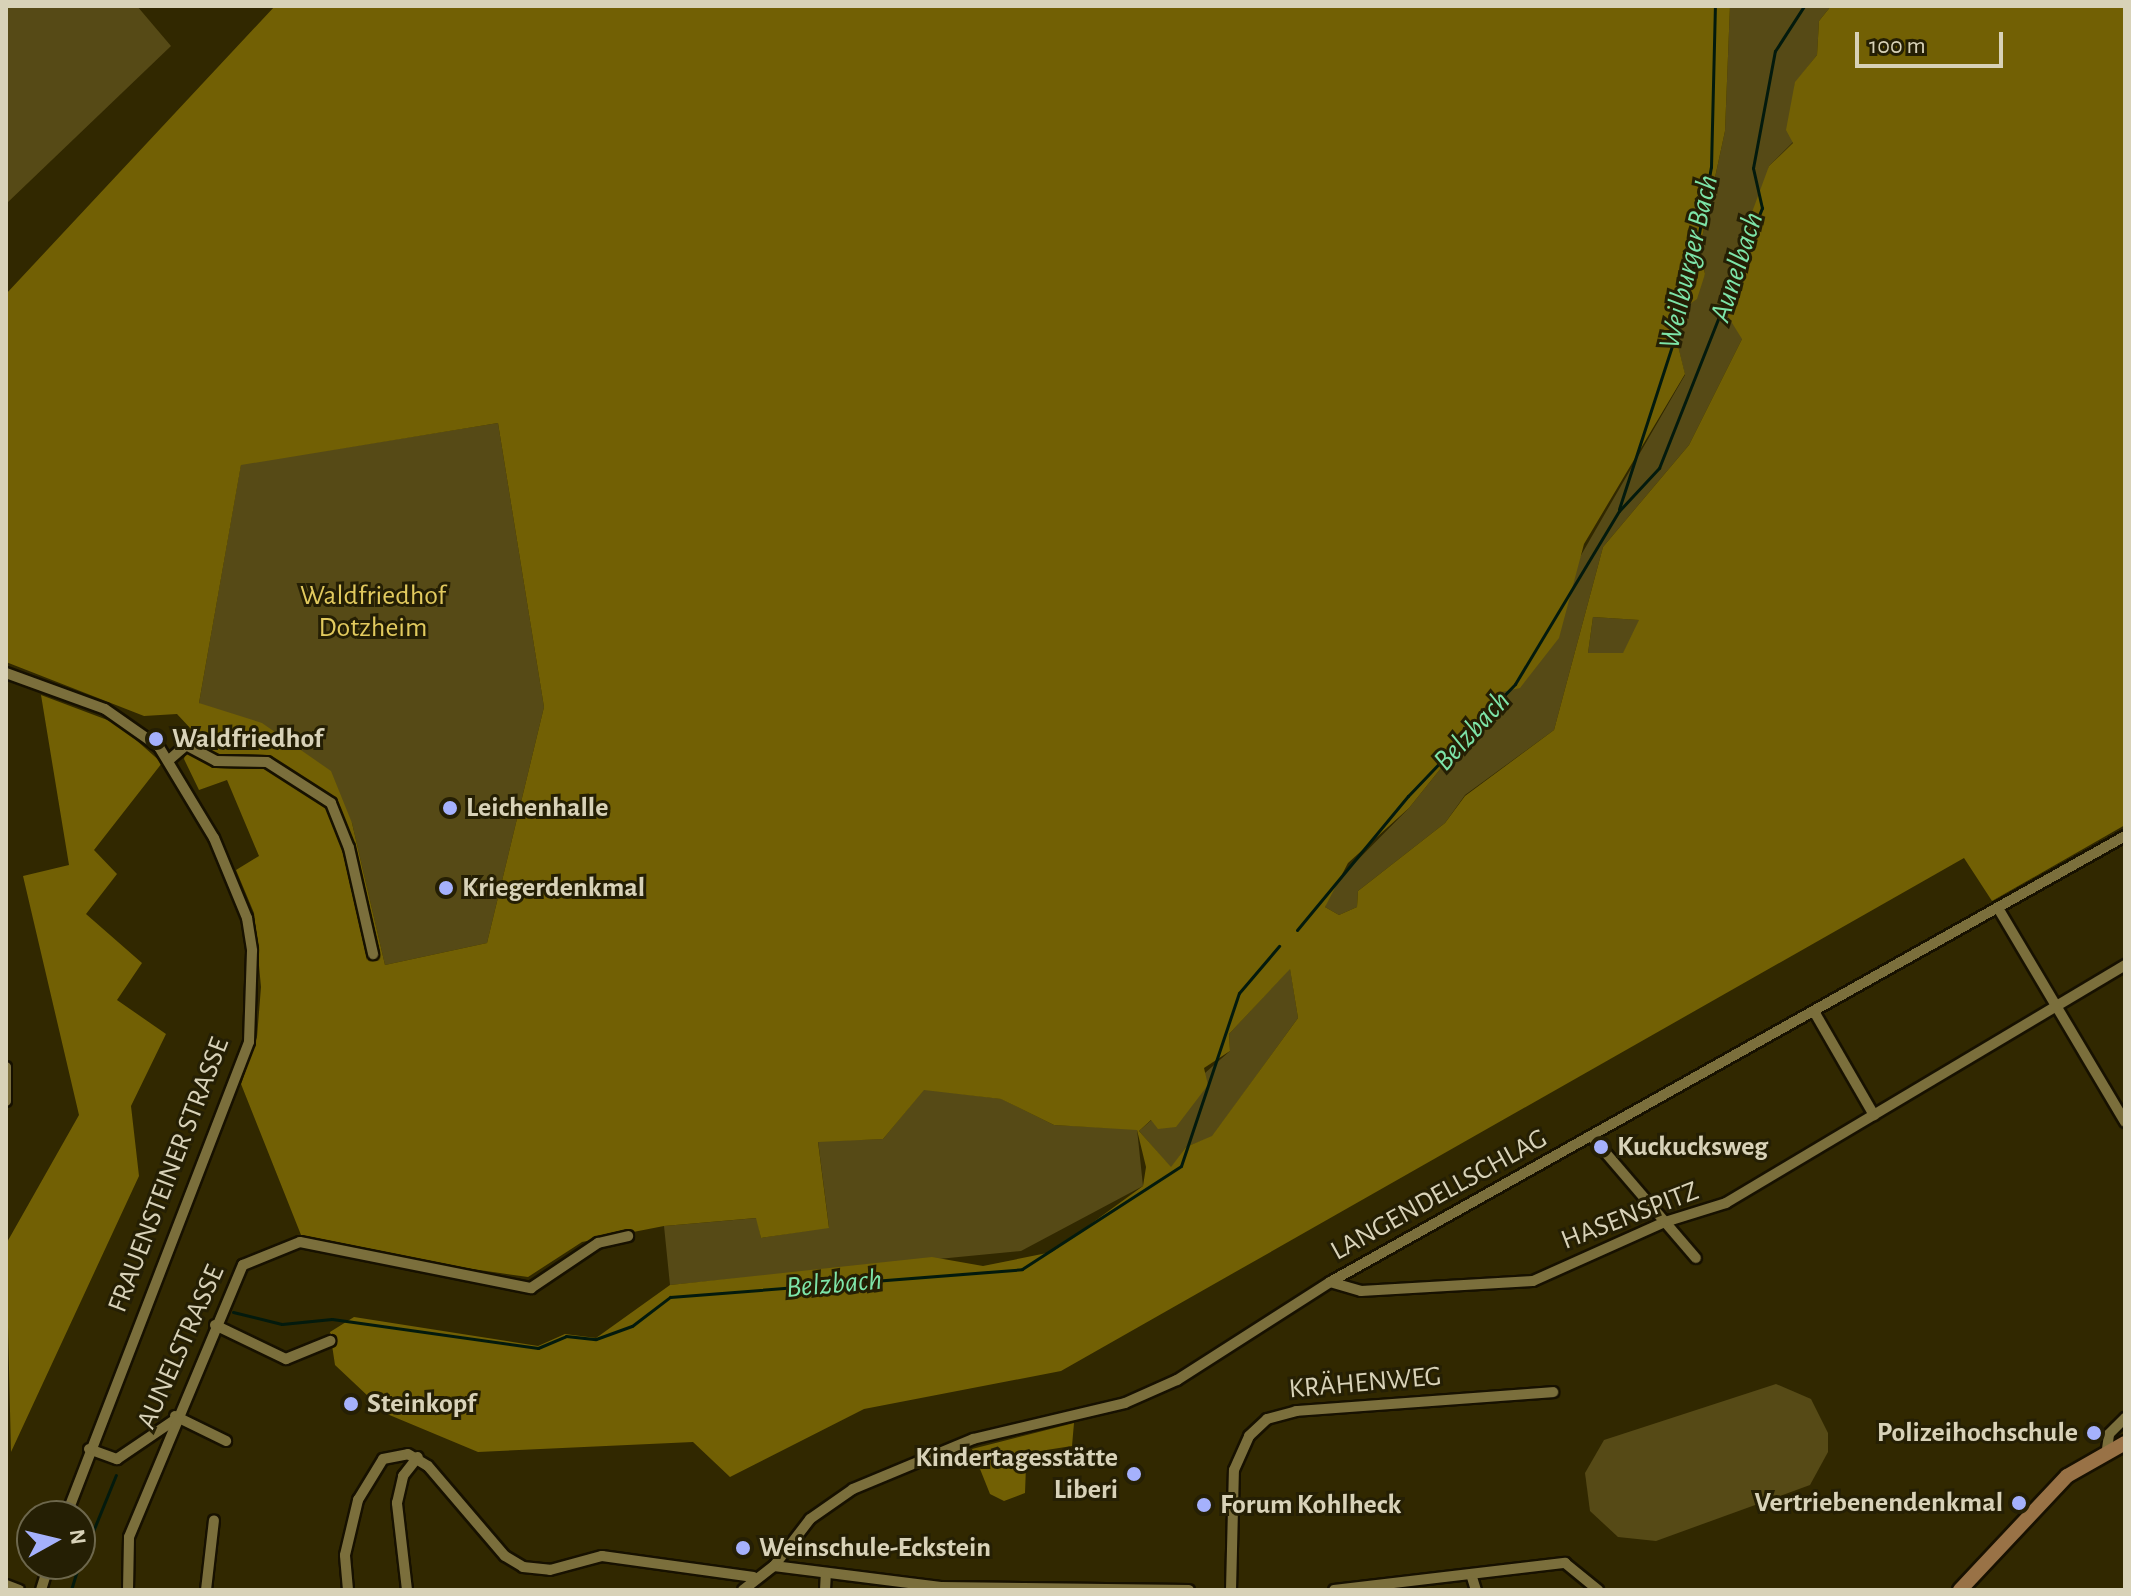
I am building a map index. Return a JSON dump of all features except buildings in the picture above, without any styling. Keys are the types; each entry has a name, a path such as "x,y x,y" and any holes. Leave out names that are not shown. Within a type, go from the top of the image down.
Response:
{"street":[{"name":"FRAUENSTEINER STRASSE","path":"6,673 105,709 139,729 169,760 203,816 247,918 254,997 249,1042 71,1500"},
{"path":"169,760 186,745 216,761 255,759 300,778 331,803 349,848 373,954"},
{"name":"LANGENDELLSCHLAG","path":"774,1566 810,1519 853,1489 973,1439 1154,1392 1330,1282 1593,1138 2125,836"},
{"path":"1998,908 2125,1122"},
{"name":"HASENSPITZ","path":"1330,1282 1361,1291 1533,1281 1665,1222 1726,1203 2125,965"},
{"path":"1815,1013 1874,1115"},
{"path":"6,1067 6,1101"},
{"path":"2114,1104 2125,1098"},
{"path":"1593,1138 1696,1258"},
{"name":"AUNELSTRASSE","path":"128,1590 129,1537 175,1418 243,1265 268,1251 300,1242 383,1263 531,1288 598,1243 628,1236"},
{"path":"215,1325 286,1359 330,1341"},
{"name":"KRÄHENWEG","path":"1231,1590 1234,1470 1249,1436 1267,1419 1296,1411 1553,1392"},
{"path":"89,1449 117,1459 175,1418 226,1441"},
{"path":"2107,1449 2109,1434 2125,1418"},
{"path":"1960,1590 2067,1476 2107,1449 2125,1443"},
{"path":"348,1590 348,1526 372,1473 390,1456 418,1457 523,1567 550,1570 602,1556 754,1577"},
{"path":"407,1590 397,1503 403,1476 418,1457"},
{"path":"206,1590 214,1520"},
{"path":"1334,1590 1565,1563 1598,1590"},
{"path":"743,1590 754,1577 774,1566 941,1587 1189,1590"},
{"path":"825,1590 826,1573"},
{"path":"1471,1574 1476,1590"},
{"path":"6,1585 19,1590"}],"green space":[{"path":"6,6 137,6 171,46 6,204"},
{"path":"1730,6 1831,6 1819,21 1817,55 1795,83 1793,142 1769,166 1742,339 1689,445 1603,547 1554,730 1465,795 1445,823 1358,891 1357,907 1339,915 1325,907 1329,889 1409,808 1502,692 1685,375 1671,317 1684,310 1705,274 1700,247 1725,131"},
{"name":"Waldfriedhof Dotzheim","path":"498,423 544,707 487,943 385,965 352,823 199,703 241,464"},
{"path":"1593,617 1640,620 1623,654 1588,653"},
{"path":"1290,968 1298,1018 1212,1137 1186,1147 1171,1168 1139,1131 1230,1051 1229,1034"},
{"path":"924,1089 1002,1099 1054,1125 1137,1129 1143,1186 1021,1251 670,1285 664,1226 757,1218 761,1238 829,1227 818,1141 883,1139"},
{"path":"1776,1384 1811,1399 1828,1433 1828,1452 1810,1485 1656,1541 1618,1537 1590,1511 1585,1473 1604,1440"}],"shaded area":[{"path":"275,6 1730,6 1725,131 1700,247 1705,274 1697,299 1671,317 1685,374 1584,544 1559,638 1520,688 1502,692 1409,808 1348,863 1325,907 1339,915 1357,907 1358,891 1445,823 1465,796 1554,730 1603,547 1689,445 1742,339 1719,302 1769,166 1793,143 1786,130 1795,82 1817,55 1819,21 1831,6 2125,6 2125,825 1992,901 1964,858 1061,1371 864,1409 730,1477 693,1442 478,1452 387,1414 335,1365 330,1332 354,1317 538,1346 565,1334 596,1338 670,1285 932,1257 983,1266 1052,1252 1143,1186 1146,1167 1137,1130 1054,1125 1001,1099 924,1090 883,1139 818,1142 829,1228 761,1238 756,1218 664,1226 582,1242 528,1277 305,1245 241,1084 257,1037 261,987 254,913 236,870 259,856 227,780 199,790 184,759 191,729 177,714 144,716 6,662 6,294","holes":["498,423 544,707 487,943 385,965 352,823 331,771 262,723 199,703 241,465","1593,617 1639,620 1623,653 1588,653","1290,969 1298,1018 1212,1136 1186,1147 1171,1167 1139,1131 1151,1120 1158,1129 1176,1127 1208,1085 1204,1068 1230,1051 1229,1034"]},
{"path":"41,695 118,724 162,763 94,850 117,874 86,914 142,963 117,1000 166,1034 131,1106 139,1176 11,1452 6,1244 79,1115 23,876 69,865"},
{"path":"1074,1423 1072,1446 1040,1451 1026,1466 1025,1493 1004,1501 990,1494 972,1449"}],"waterway":[{"name":"Weilburger Bach","path":"1619,509 1687,300 1711,167 1715,6"},
{"name":"Aunelbach","path":"1297,930 1408,796 1515,684 1619,511 1659,468 1762,208 1753,168 1775,51 1804,6"},
{"name":"Belzbach","path":"233,1312 282,1324 332,1319 538,1348 566,1336 596,1339 632,1326 670,1297 1022,1269 1181,1166 1239,993 1279,946"},
{"name":"Belzbach","path":"96,1524 116,1475"},
{"name":"Belzbach","path":"71,1590 74,1580"}],"place":[{"name":"Waldfriedhof","path":"156,739"},
{"name":"Leichenhalle","path":"450,808"},
{"name":"Kriegerdenkmal","path":"446,888"},
{"name":"Kuckucksweg","path":"1601,1147"},
{"name":"Steinkopf","path":"351,1404"},
{"name":"Polizeihochschule","path":"2094,1433"},
{"name":"Kindertagesstätte Liberi","path":"1134,1474"},
{"name":"Vertriebenendenkmal","path":"2019,1503"},
{"name":"Forum Kohlheck","path":"1204,1505"},
{"name":"Weinschule-Eckstein","path":"743,1548"}]}
